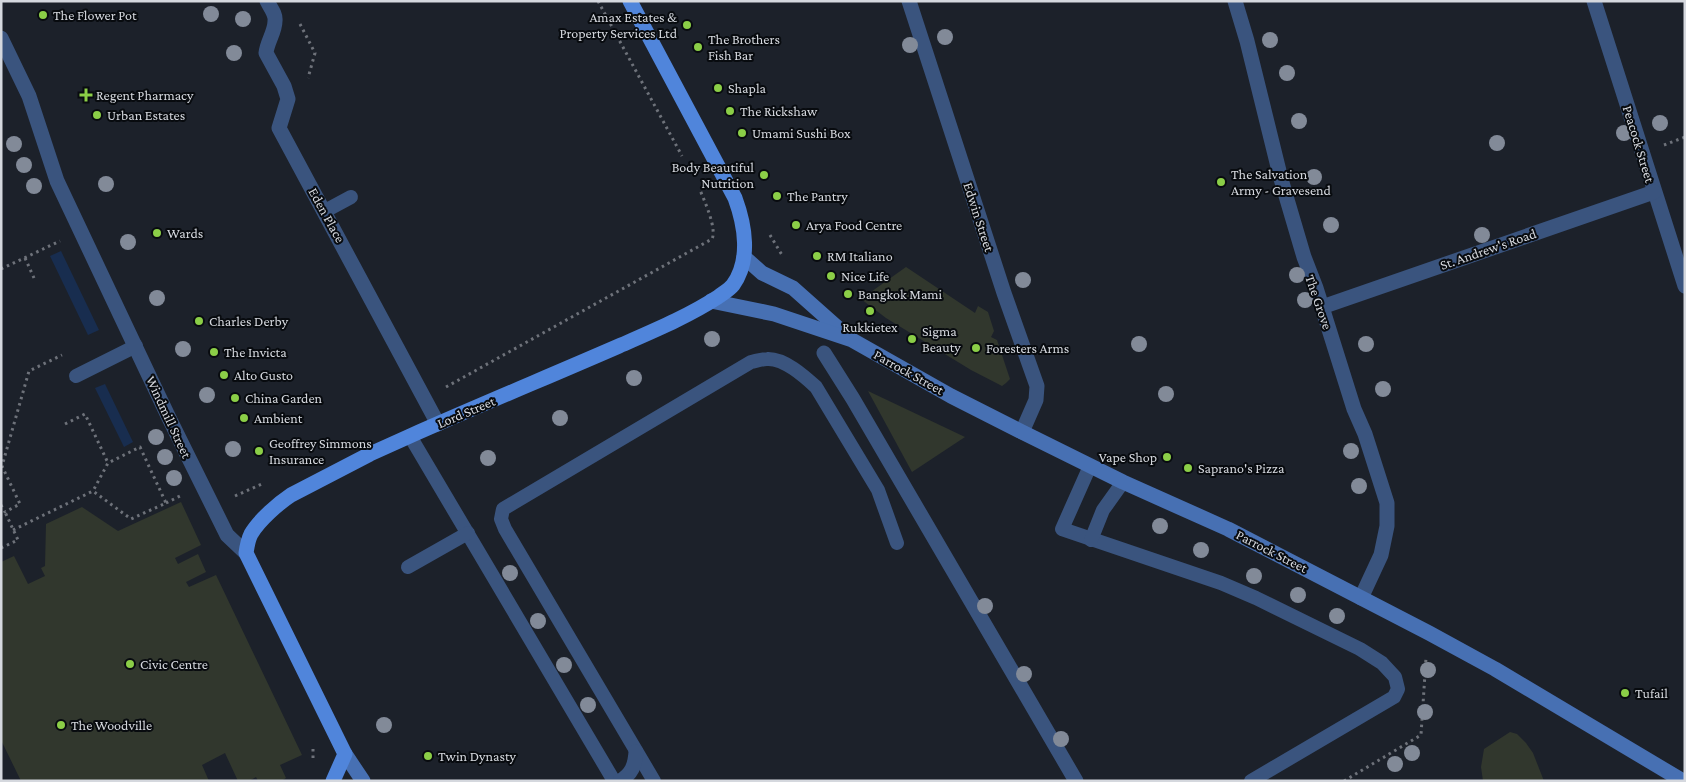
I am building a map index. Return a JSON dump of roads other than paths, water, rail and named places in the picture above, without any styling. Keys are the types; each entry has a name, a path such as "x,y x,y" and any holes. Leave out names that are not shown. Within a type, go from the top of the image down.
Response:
{"main road":[{"path":"630,1 735,198 741,216 744,257 739,275 731,288 711,302"},
{"name":"Lord Street","path":"246,553 248,542 254,529 286,498 370,454 662,327 711,302"},
{"name":"Windmill Street","path":"246,553 345,754"},
{"path":"333,781 345,754"}],"street":[{"name":"Eden Place","path":"267,1 276,22 266,47 266,53 284,86 288,99 279,128 438,424"},
{"name":"Edwin Street","path":"909,1 995,265 1037,386 1036,400 1022,432"},
{"name":"The Grove","path":"1235,1 1281,179 1304,257 1354,409 1365,434 1388,510 1387,526 1380,555 1361,598"},
{"name":"Peacock Street","path":"1594,1 1685,286"},
{"name":"Windmill Street","path":"1,38 29,96 53,171 136,346 227,535 246,553"},
{"name":"St. Andrew's Road","path":"1322,307 1654,192"},
{"name":"Parrock Street","path":"744,257 762,273 793,288 852,340"},
{"name":"Parrock Street","path":"711,302 774,314 852,340 952,396 1022,432 1123,482 1228,529 1495,669 1683,781"},
{"path":"824,353 853,399 1076,781"},
{"path":"620,781 634,767 636,752"},
{"name":"Windmill Street","path":"345,754 362,781"}],"lane":[{"path":"325,212 352,197"},
{"path":"76,376 136,346"},
{"path":"654,781 505,529 500,519 503,509 751,362 769,358 789,365 816,387 878,490 897,543"},
{"path":"410,436 614,781"},
{"path":"1090,466 1062,529 1220,583 1256,598 1360,649 1382,663 1395,677 1398,689 1394,697 1251,781"},
{"path":"1091,540 1103,510 1123,482"},
{"path":"408,567 468,534"}],"place":[{"name":"The Flower Pot","path":"43,15"},
{"name":"Amax Estates & Property Services Ltd","path":"687,25"},
{"name":"The Brothers Fish Bar","path":"698,47"},
{"name":"Shapla","path":"718,88"},
{"name":"Regent Pharmacy","path":"86,95"},
{"name":"The Rickshaw","path":"730,111"},
{"name":"Urban Estates","path":"97,115"},
{"name":"Umami Sushi Box","path":"742,133"},
{"name":"Body Beautiful Nutrition","path":"764,175"},
{"name":"The Salvation Army - Gravesend","path":"1221,182"},
{"name":"The Pantry","path":"777,196"},
{"name":"Arya Food Centre","path":"796,225"},
{"name":"Wards","path":"157,233"},
{"name":"RM Italiano","path":"817,256"},
{"name":"Nice Life","path":"831,276"},
{"name":"Bangkok Mami","path":"848,294"},
{"name":"Rukkietex","path":"870,311"},
{"name":"Charles Derby","path":"199,321"},
{"name":"Sigma Beauty","path":"912,339"},
{"name":"Foresters Arms","path":"976,348"},
{"name":"The Invicta","path":"214,352"},
{"name":"Alto Gusto","path":"224,375"},
{"name":"China Garden","path":"235,398"},
{"name":"Ambient","path":"244,418"},
{"name":"Geoffrey Simmons Insurance","path":"259,451"},
{"name":"Vape Shop","path":"1167,457"},
{"name":"Saprano's Pizza","path":"1188,468"},
{"name":"Civic Centre","path":"130,664"},
{"name":"Tufail","path":"1625,693"},
{"name":"The Woodville","path":"61,725"},
{"name":"Twin Dynasty","path":"428,756"}]}
